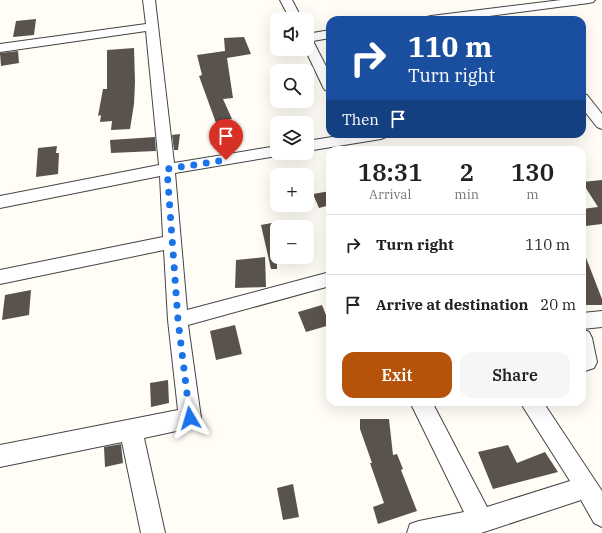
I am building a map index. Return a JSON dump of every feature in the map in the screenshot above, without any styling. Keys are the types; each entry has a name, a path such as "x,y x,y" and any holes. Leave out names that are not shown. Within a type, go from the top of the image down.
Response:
{"street":[{"path":"0,456 190,418 178,320 167,169 149,0"},
{"path":"286,0 292,12"},
{"path":"498,0 513,16"},
{"path":"465,16 589,0"},
{"path":"0,48 152,27"},
{"path":"314,37 326,35"},
{"path":"314,55 326,79"},
{"path":"586,99 602,124"},
{"path":"314,145 357,141 367,138"},
{"path":"0,202 167,169 270,152"},
{"path":"0,277 172,242"},
{"path":"178,320 326,280"},
{"path":"586,320 602,318"},
{"path":"424,406 481,521"},
{"path":"534,406 586,487 602,516"},
{"path":"131,431 153,533"},
{"path":"419,533 481,521 586,487"}],"building":[{"path":"36,19 34,35 13,37 16,21"},
{"path":"244,37 251,54 227,58 233,98 223,99 232,119 216,123 199,76 202,75 197,55 225,51 224,38"},
{"path":"134,48 134,104 130,129 111,130 112,121 100,122 101,115 98,116 103,89 107,89 107,50"},
{"path":"18,51 19,63 1,66 0,53"},
{"path":"180,134 178,150 174,150 172,135"},
{"path":"155,137 156,151 111,153 110,140"},
{"path":"57,146 56,153 59,153 58,174 36,177 38,148"},
{"path":"602,180 602,224 586,226 586,208 598,207 586,188 586,182"},
{"path":"326,192 326,206 319,208 314,194"},
{"path":"270,223 270,264 277,264 277,269 271,269 261,225"},
{"path":"265,257 266,287 235,288 236,260"},
{"path":"586,258 602,299 602,305 586,305"},
{"path":"31,290 29,315 2,320 5,295"},
{"path":"322,305 326,315 326,326 306,332 298,312"},
{"path":"235,325 242,354 216,360 210,331"},
{"path":"168,380 169,403 151,407 150,383"},
{"path":"360,419 389,419 393,455 397,454 403,469 401,470 417,511 378,524 373,507 384,503 360,429"},
{"path":"121,444 123,463 105,467 104,447"},
{"path":"508,445 517,463 545,452 558,472 493,489 478,452"},
{"path":"293,484 299,517 283,520 277,488"}],"route":[{"path":"190,418 178,320 167,169 226,160"}]}
